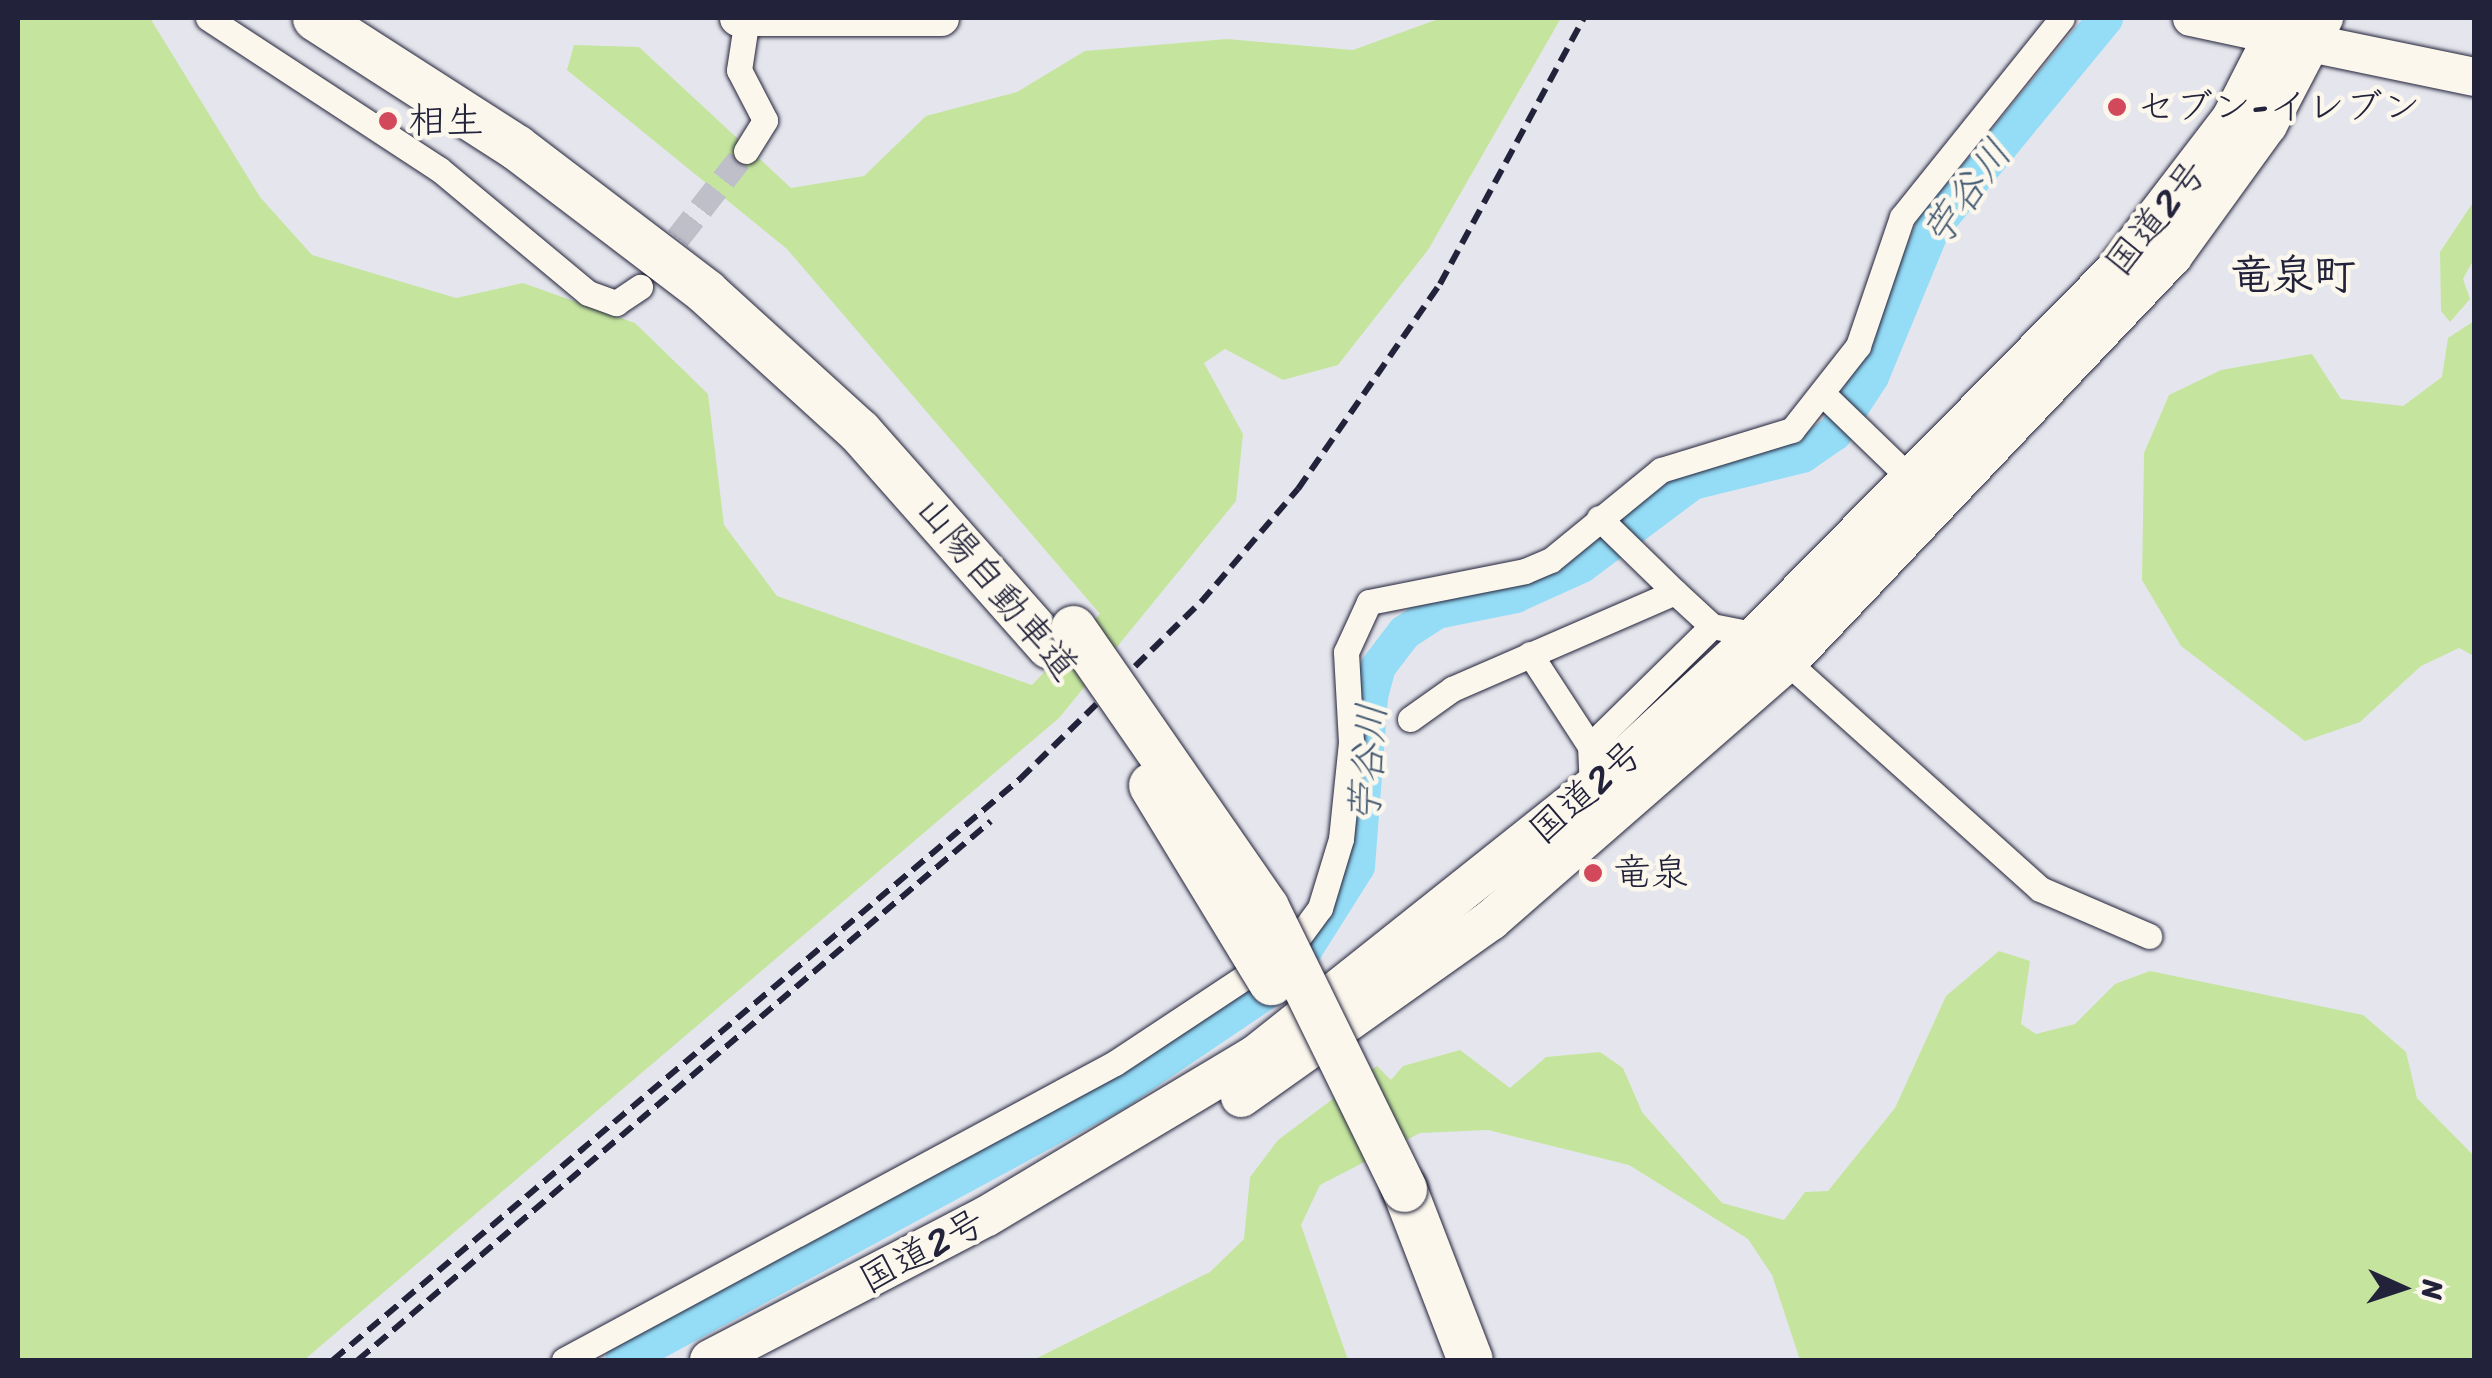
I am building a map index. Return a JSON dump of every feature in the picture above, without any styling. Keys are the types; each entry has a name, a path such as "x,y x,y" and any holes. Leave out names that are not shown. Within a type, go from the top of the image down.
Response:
{"highway":[{"name":"山陽自動車道","path":"315,18 531,157 706,292 858,431 1061,637"},
{"name":"山陽自動車道","path":"372,18 591,164 724,269 875,406 1061,637 1236,920 1391,1197 1470,1360"},
{"name":"国道2号","path":"710,1360 986,1216 1256,1055 1592,788 1757,635 1912,480 2163,214 2298,29"},
{"name":"国道2号","path":"770,1360 1176,1138 1351,1024 1491,920 1786,662 2172,256 2238,170 2298,29"},
{"name":"山陽自動車道","path":"1391,1197 1438,1360"}],"main road":[{"path":"743,18 942,18"},
{"path":"2190,18 2298,29 2474,78"}],"street":[{"path":"208,18 439,169 588,293 616,303 640,287"},
{"path":"743,18 738,70 765,120 746,151"},
{"path":"564,1360 1115,1063 1292,946 1320,908 1342,839 1352,624 1369,602 1398,592 1551,560 1662,470 1775,440 1828,399 1869,320 1902,217 2062,18"},
{"path":"1828,399 1912,480"},
{"path":"1601,520 1712,626 1757,635 2040,888 2148,936"},
{"path":"1410,720 1530,654 1676,592"},
{"path":"1590,746 1712,626"},
{"path":"1530,654 1590,746 1592,788"}],"green space":[{"path":"18,18 150,18 260,197 312,255 456,298 523,283 635,323 708,394 724,525 777,596 1032,685 1100,614 787,249 567,70 574,45 639,47 791,188 864,176 926,116 1017,92 1085,51 1227,39 1353,50 1441,18 1561,18 1428,250 1338,365 1283,380 1225,349 1204,363 1243,434 1236,501 1059,718 304,1360 18,1360"},
{"path":"2474,201 2474,259 2463,279 2470,299 2450,322 2441,311 2440,252"},
{"path":"2474,321 2474,656 2459,648 2421,666 2360,722 2305,741 2181,646 2142,580 2144,453 2169,395 2221,370 2312,354 2341,399 2403,406 2442,377 2448,338"},
{"path":"1999,951 2030,961 2021,1024 2036,1034 2075,1024 2115,984 2150,971 2363,1015 2406,1052 2417,1098 2474,1156 2474,1360 1800,1360 1772,1275 1748,1239 1629,1165 1488,1130 1420,1133 1320,1185 1301,1225 1348,1360 1033,1360 1210,1272 1244,1239 1250,1177 1278,1140 1377,1066 1391,1080 1403,1066 1460,1050 1510,1088 1546,1057 1600,1052 1623,1068 1642,1112 1722,1203 1784,1220 1805,1192 1828,1191 1895,1108 1946,996"}],"waterway":[{"name":"苧谷川","path":"622,1360 1115,1093 1287,977 1357,866 1370,696 1378,666 1404,632 1436,611 1515,595 1581,565 1692,482 1802,455 1834,433 1871,376 1932,228 2105,18"}],"tunnel":[{"path":"655,267 746,151"}],"railway":[{"path":"333,1360 1020,779 1201,602 1298,489 1440,284 1584,18"},
{"path":"358,1360 991,821"}],"place":[{"name":"セブン-イレブン","path":"2117,107"},
{"name":"相生","path":"388,121"},
{"name":"竜泉","path":"1593,873"}],"district":[{"name":"竜泉町","path":"2293,275"}]}
